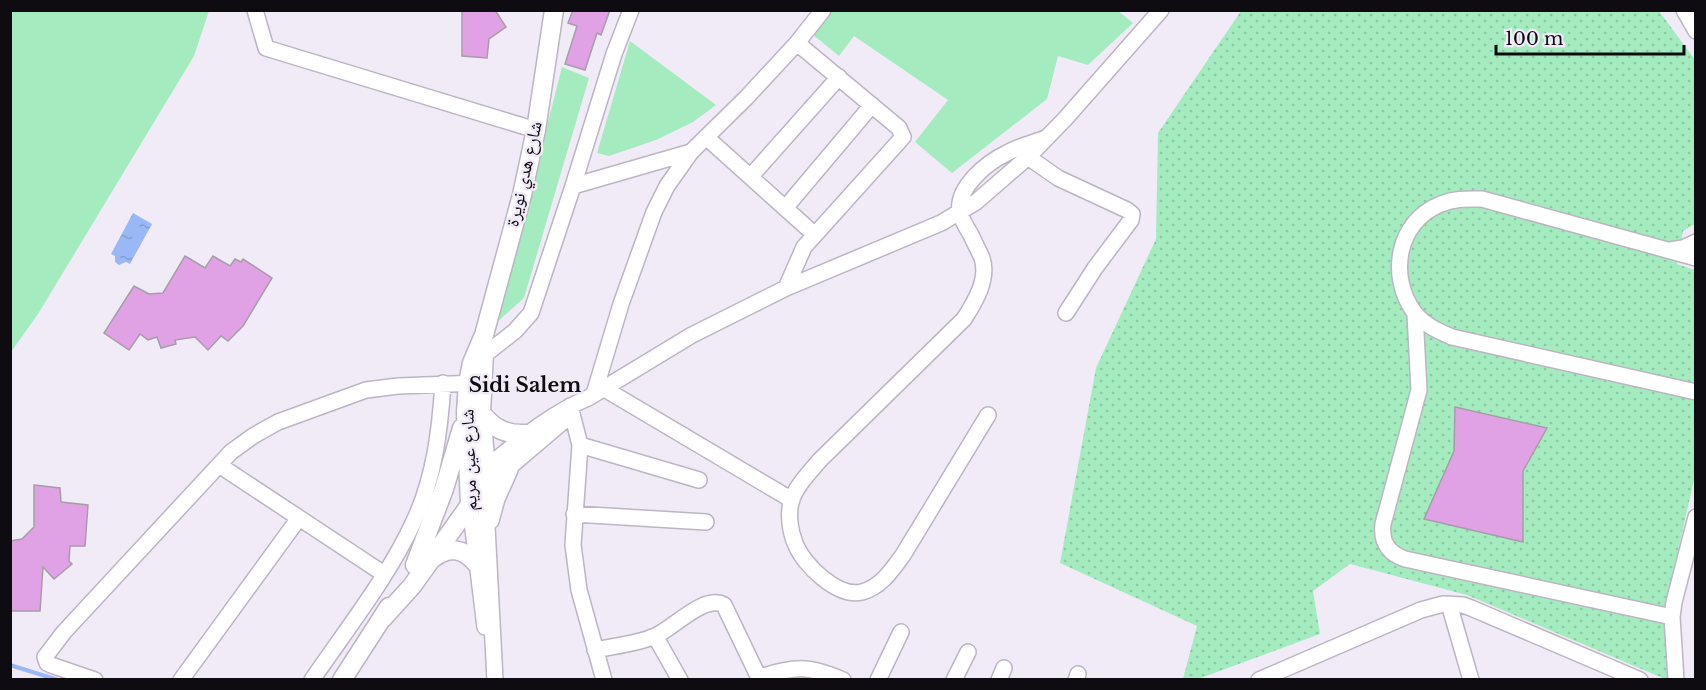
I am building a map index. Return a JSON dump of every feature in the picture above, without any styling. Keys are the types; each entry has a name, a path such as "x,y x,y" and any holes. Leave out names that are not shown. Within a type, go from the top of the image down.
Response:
{"main road":[{"name":"شارع هدي نويرة","path":"484,335 522,195 536,130 554,10"},
{"name":"شارع عين مريم","path":"470,505 477,487 473,412 478,360 484,335"},
{"name":"شارع عين مريم","path":"473,412 486,468"},
{"path":"424,561 444,489 473,412 500,431 527,434"},
{"path":"342,680 383,618 477,487 486,468"},
{"path":"424,561 470,505"},
{"path":"424,561 450,549 460,550 470,555 476,562"}],"street":[{"path":"255,10 266,48 536,130"},
{"path":"478,360 515,332 531,313 614,54 631,10"},
{"path":"595,393 621,304 654,212 667,186 691,152 747,98 797,43 823,10"},
{"path":"477,487 514,463 572,410 595,393 692,335 786,288 941,223 976,202 1028,157 1161,10"},
{"path":"1684,10 1695,31"},
{"path":"786,288 804,247 814,234 903,137 899,128 797,43"},
{"path":"751,176 839,77"},
{"path":"786,207 872,105"},
{"path":"706,137 814,234"},
{"path":"988,415 903,555 878,585 864,592 851,594 839,590 816,572 804,558 795,545 790,527 789,514 792,500 820,460 964,319 976,301 982,285 983,260 960,213 960,202 965,190 987,167 1006,153 1046,138"},
{"path":"573,186 691,152"},
{"path":"1028,157 1058,178 1132,214 1131,220 1095,268 1066,313"},
{"path":"1695,258 1482,199 1461,198 1440,204 1422,216 1408,232 1400,252 1399,274 1404,296 1415,314 1432,329 1452,337 1695,392"},
{"path":"1668,250 1683,249 1695,242"},
{"path":"1415,314 1419,390 1383,524 1382,531 1387,549 1405,559 1672,617"},
{"path":"95,680 51,665 47,663 45,657 64,632 231,452 278,422 366,390 443,383 475,383"},
{"path":"312,680 384,574 415,520 425,491 441,421 443,383"},
{"path":"595,393 792,500"},
{"path":"486,468 527,434 572,410"},
{"path":"572,410 580,445 573,545 579,590 604,680"},
{"path":"580,445 699,480"},
{"path":"488,538 497,499 514,463"},
{"path":"219,465 384,574"},
{"name":"شارع عين مريم","path":"477,487 488,538 495,680"},
{"name":"شارع عين مريم","path":"470,505 484,623 493,659"},
{"path":"574,514 706,522"},
{"path":"1676,680 1672,617 1695,517"},
{"path":"180,680 299,518"},
{"path":"595,650 655,636 706,604 718,602 724,605 759,678 792,668 804,668 817,670 843,680"},
{"path":"1259,680 1421,610 1449,604 1471,608 1640,680"},
{"path":"1449,604 1470,680"},
{"path":"878,680 901,632"},
{"path":"655,636 680,680"},
{"path":"954,680 968,652"}],"green space":[{"path":"11,10 209,11 194,56 38,314 11,352"},
{"path":"833,10 1117,10 1133,23 1088,65 1058,56 1047,99 952,173 915,142 948,100 854,36 839,56 812,34"},
{"path":"1241,11 1659,11 1696,61 1695,224 1683,231 1677,264 1695,270 1696,471 1665,608 1669,679 1467,595 1350,564 1313,591 1320,634 1198,679 1183,679 1197,626 1060,563 1096,368 1156,239 1158,133"},
{"path":"630,41 716,105 693,122 656,140 609,156 597,153"},
{"path":"562,67 589,78 524,298 497,322"}],"water":[{"path":"133,213 152,224 130,264 126,262 119,265 115,262 115,256 111,254"}],"building":[{"path":"462,10 495,10 506,27 489,39 487,58 462,56"},
{"path":"573,10 610,10 601,35 597,33 585,70 565,64 577,26 568,23"},
{"path":"185,256 205,268 213,256 230,266 235,259 241,262 243,259 272,278 243,326 228,341 221,336 208,350 195,337 175,340 176,344 161,348 157,337 148,340 140,334 129,350 104,333 134,286 149,294 163,293"},
{"path":"1455,407 1547,428 1523,471 1523,542 1424,519 1454,451"},
{"path":"34,485 60,488 61,502 88,505 85,546 70,546 69,561 72,564 54,579 43,567 40,611 10,611 10,541 22,539 34,527"}],"waterway":[{"path":"10,665 58,680"}],"district":[{"name":"Sidi Salem","path":"525,385"}]}
